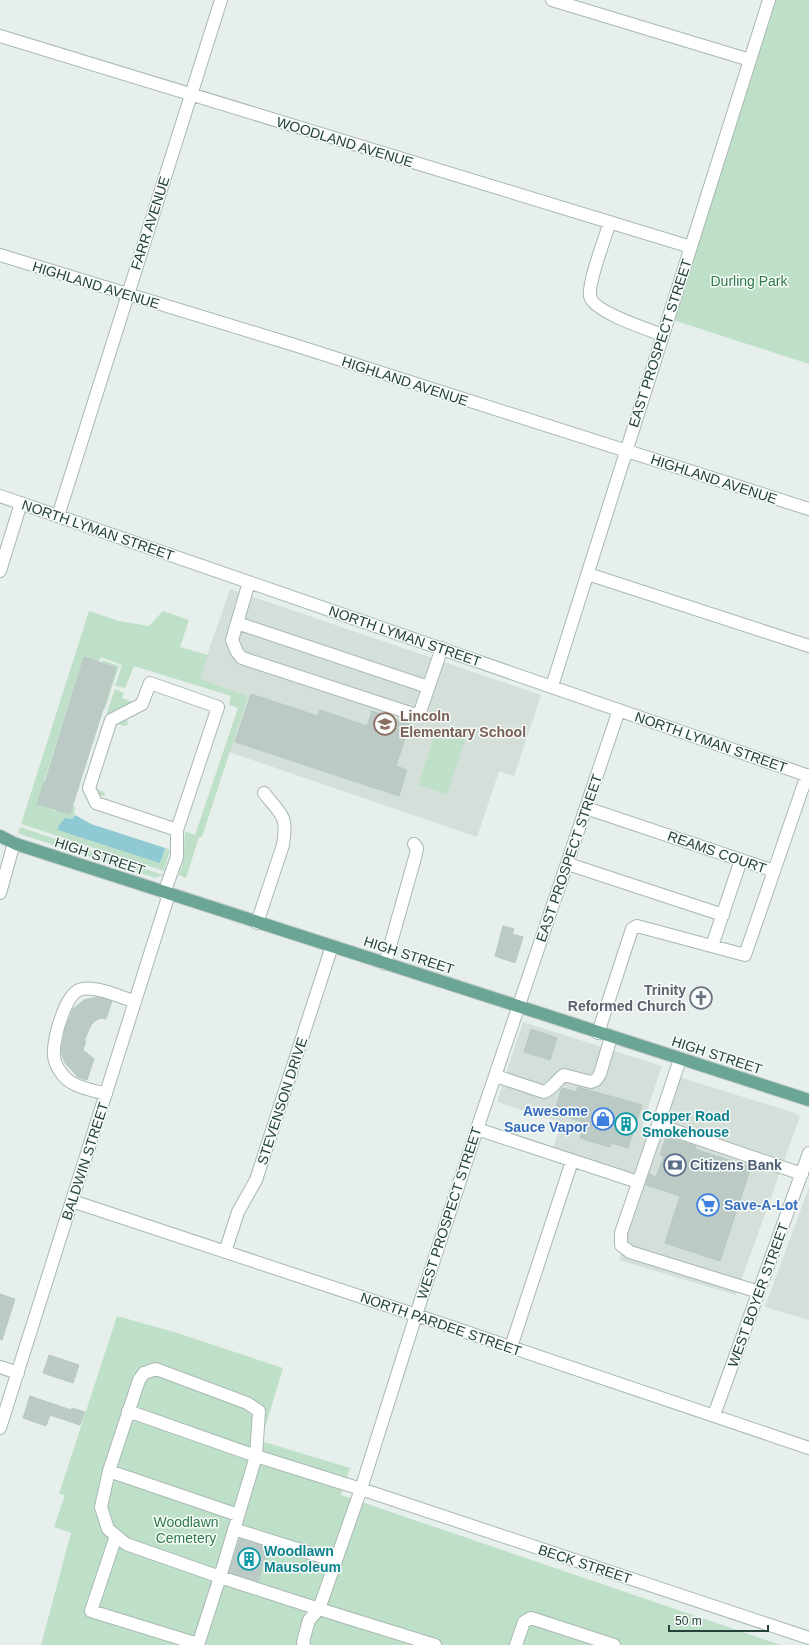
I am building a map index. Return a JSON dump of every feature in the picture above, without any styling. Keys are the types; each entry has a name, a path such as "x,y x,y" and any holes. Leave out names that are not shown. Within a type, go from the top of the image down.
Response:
{"main road":[{"name":"HIGH STREET","path":"0,836 14,843 257,923 809,1100"}],"street":[{"name":"FARR AVENUE","path":"58,516 221,0"},
{"path":"552,0 750,60"},
{"name":"EAST PROSPECT STREET","path":"552,686 769,0"},
{"name":"WOODLAND AVENUE","path":"0,36 691,247"},
{"path":"610,222 590,284 589,297 596,306 630,323 663,335"},
{"name":"HIGHLAND AVENUE","path":"0,255 288,343 809,509"},
{"name":"NORTH LYMAN STREET","path":"0,496 552,686 808,776"},
{"path":"0,571 21,503"},
{"path":"588,574 809,646"},
{"path":"249,582 232,640 237,652 242,658 413,714 420,712 442,648"},
{"path":"237,623 428,687"},
{"name":"BALDWIN STREET","path":"0,1428 135,1002 177,857 177,830 218,707 150,683 142,704 111,720 88,788 96,803 177,830"},
{"name":"EAST PROSPECT STREET","path":"518,1006 568,864 619,710"},
{"name":"REAMS COURT","path":"586,808 774,871 808,776"},
{"path":"257,923 283,845 284,836 284,820 280,811 264,793"},
{"path":"0,893 14,843"},
{"path":"385,964 416,854 417,848 414,844"},
{"path":"712,946 741,860"},
{"path":"568,864 722,915"},
{"path":"598,1032 632,929 637,926 745,955 774,871"},
{"name":"STEVENSON DRIVE","path":"225,1252 238,1212 256,1180 332,946"},
{"path":"106,1094 74,1083 63,1076 56,1065 53,1052 56,1034 70,998 78,990 88,989 102,991 135,1002"},
{"name":"WEST PROSPECT STREET","path":"304,1645 303,1642 309,1620 319,1609 361,1489 416,1315 518,1006"},
{"path":"496,1076 544,1092 551,1089 559,1078 564,1075 573,1076 591,1082 596,1080 600,1074 611,1037"},
{"path":"680,1058 621,1233 621,1245 630,1252 759,1292"},
{"path":"658,1125 802,1174"},
{"path":"477,1129 638,1182"},
{"name":"WEST BOYER STREET","path":"714,1415 809,1153"},
{"path":"510,1347 572,1161"},
{"name":"NORTH PARDEE STREET","path":"72,1201 416,1315 809,1448"},
{"path":"0,1367 18,1373"},
{"path":"116,1536 91,1611 198,1644 220,1578 256,1456 259,1411 247,1403 156,1370 144,1374 139,1380 109,1471 101,1507 108,1529 126,1544 220,1578 435,1645"},
{"name":"BECK STREET","path":"128,1411 256,1456 361,1489 809,1638"},
{"path":"109,1471 238,1515"},
{"path":"234,1529 335,1561"},
{"path":"516,1645 524,1622 531,1618 614,1645"}],"shaded area":[{"name":"Lincoln Elementary School","path":"230,589 541,695 514,776 499,771 477,837 229,752 248,696 199,679"},
{"path":"523,1022 662,1066 642,1125 661,1131 679,1077 795,1113 800,1116 736,1295 619,1260 643,1181 552,1150 562,1123 497,1102"},
{"path":"809,1187 809,1320 765,1307"}],"green space":[{"name":"Durling Park","path":"774,0 809,0 809,364 673,320"},
{"path":"89,611 119,621 149,626 163,611 189,620 180,647 208,655 200,679 248,696 202,837 199,837 186,878 179,875 183,863 185,831 195,835 238,708 229,705 231,696 134,666 125,688 115,686 122,665 101,657 99,662 84,657 37,803 56,811 70,814 72,807 75,807 73,818 59,825 59,830 160,862 165,848 170,850 164,871 21,824"},
{"path":"102,660 119,666 105,709 103,708 116,668 101,663"},
{"path":"115,689 124,693 122,698 133,702 106,715"},
{"path":"127,720 128,723 126,726 116,724 95,788 104,792 105,795 98,795 94,788 115,724"},
{"path":"437,728 466,737 447,794 418,785"},
{"path":"20,827 163,875 155,878 26,836 18,833"},
{"name":"Woodlawn Cemetery","path":"117,1316 174,1332 283,1368 261,1441 350,1468 341,1495 781,1645 41,1645 71,1533 54,1527 65,1495 59,1494"}],"water":[{"path":"75,815 91,824 165,848 160,863 58,830 59,825 65,818 72,819"}],"building":[{"path":"84,657 116,668 70,814 37,804"},
{"path":"251,694 318,716 320,710 367,726 372,711 410,724 396,766 407,770 399,796 235,742"},
{"path":"503,926 514,929 512,934 523,937 515,963 495,956"},
{"path":"97,997 112,1001 106,1019 101,1018 96,1020 91,1025 84,1041 86,1041 83,1050 94,1059 87,1080 78,1077 65,1063 61,1052 65,1029 73,1009 84,1000"},
{"path":"531,1029 557,1038 550,1060 524,1052"},
{"path":"578,1087 642,1105 628,1148 611,1143 610,1147 580,1138 585,1123 554,1112 562,1088 576,1092"},
{"name":"Save-A-Lot","path":"666,1137 696,1146 695,1149 751,1167 720,1261 665,1243 680,1196 646,1185 649,1174 656,1177 664,1156 660,1155"},
{"path":"0,1294 15,1299 2,1340 0,1339"},
{"path":"49,1355 79,1365 73,1383 43,1373"},
{"path":"30,1396 71,1410 72,1408 85,1412 80,1425 50,1415 46,1426 23,1418"},
{"name":"Woodlawn Mausoleum","path":"240,1539 269,1548 258,1581 229,1572"}],"place":[{"name":"Lincoln Elementary School","path":"385,724"},
{"name":"Trinity Reformed Church","path":"701,998"},
{"name":"Awesome Sauce Vapor","path":"603,1119"},
{"name":"Copper Road Smokehouse","path":"626,1124"},
{"name":"Citizens Bank","path":"675,1165"},
{"name":"Save-A-Lot","path":"708,1205"},
{"name":"Woodlawn Mausoleum","path":"249,1559"}]}
